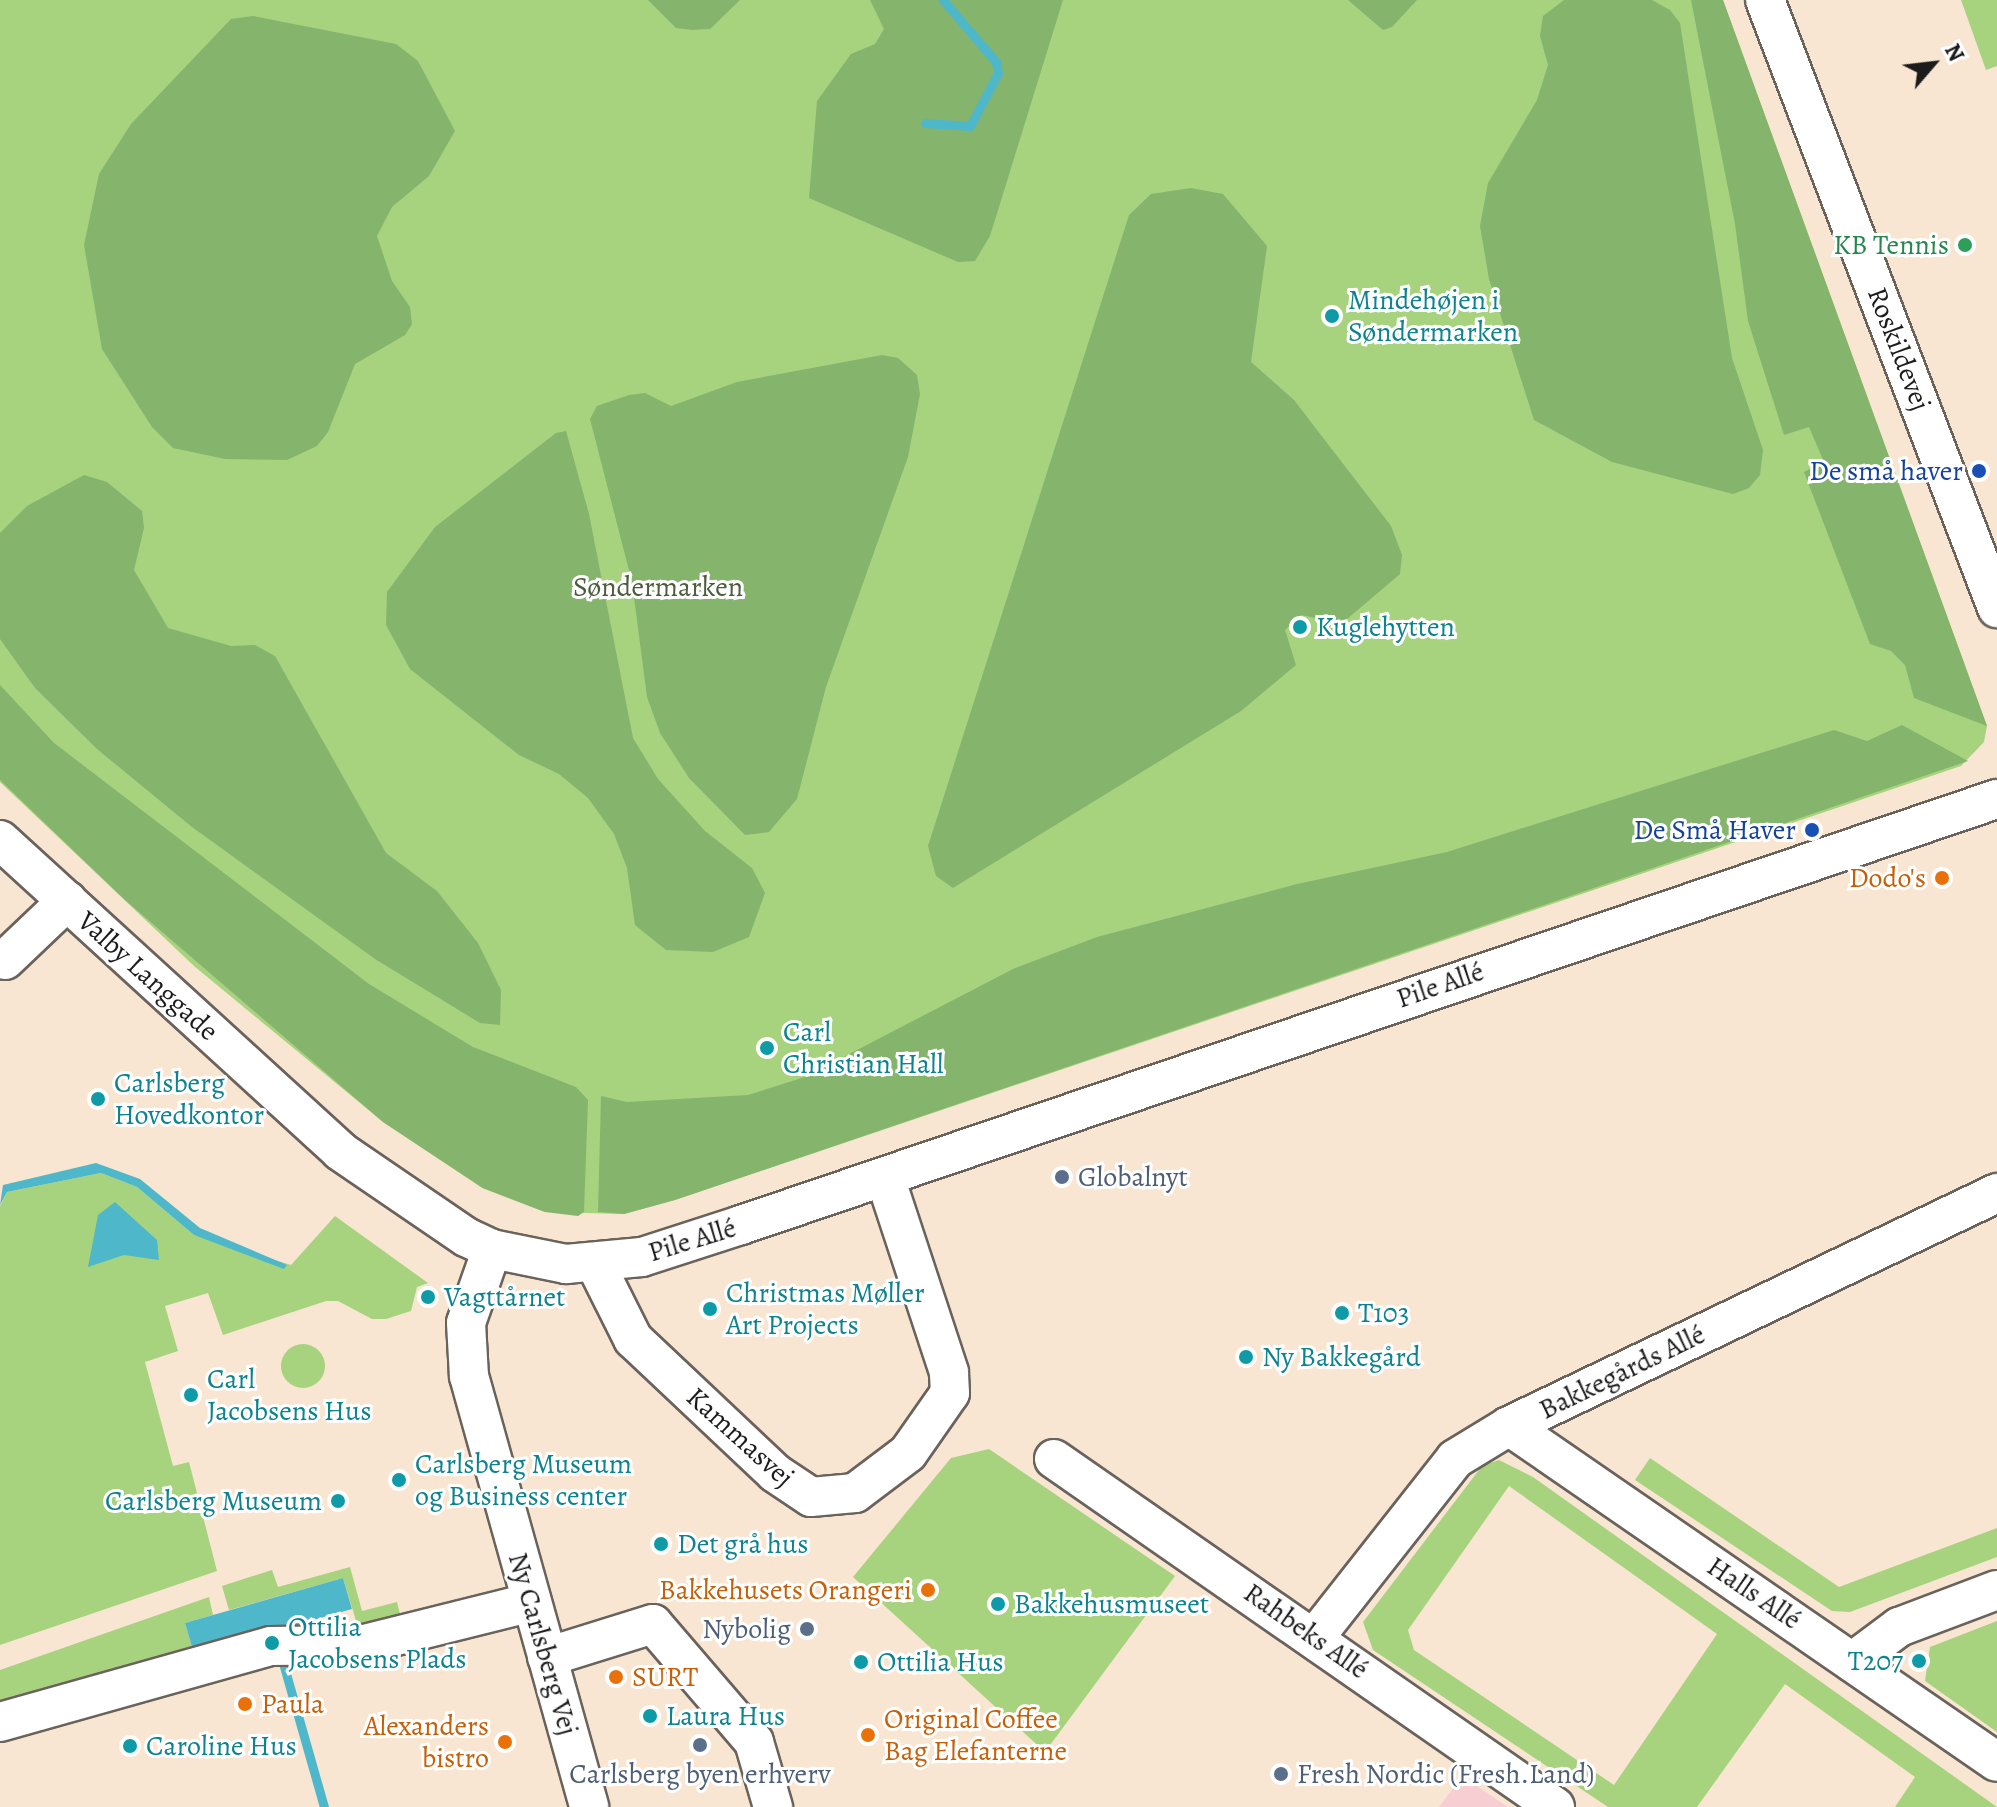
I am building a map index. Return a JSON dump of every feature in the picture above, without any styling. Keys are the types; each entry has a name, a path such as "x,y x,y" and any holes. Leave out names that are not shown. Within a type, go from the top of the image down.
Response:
{"street":[{"name":"Roskildevej","path":"1765,0 1997,608"},
{"name":"Pile Allé","path":"492,1249 535,1260 595,1263 642,1257 1997,799"},
{"name":"Valby Langgade","path":"0,840 340,1151 423,1212 492,1249"},
{"path":"5,960 67,901"},
{"name":"Kammasvej","path":"595,1263 633,1339 775,1473 811,1497 855,1493 890,1471 944,1409 950,1393 949,1372 885,1177"},
{"name":"Bakkegårds Allé","path":"1315,1637 1455,1459 1509,1426 1997,1193"},
{"name":"Ny Carlsberg Vej","path":"492,1249 473,1297 465,1348 589,1807"},
{"name":"Halls Allé","path":"1509,1426 1997,1762"},
{"name":"Rahbeks Allé","path":"1054,1459 1315,1637 1555,1807"},
{"path":"1852,1662 1899,1627 1997,1590"},
{"path":"0,1722 271,1646 360,1645 532,1602"},
{"path":"547,1657 653,1624 754,1742 773,1807"}],"shaded area":[{"path":"1462,1776 1508,1807 1439,1807"}],"green space":[{"name":"Søndermarken","path":"0,0 1723,0 1987,726 1984,742 1961,766 675,1200 624,1214 545,1212 482,1188 383,1122 194,966 0,782"},
{"path":"648,0 740,0 710,29 692,30 676,28"},
{"path":"870,0 1063,0 990,236 975,261 958,262 809,198 817,101 851,54 875,44 884,29"},
{"path":"1348,0 1417,0 1392,27 1383,30"},
{"path":"1564,0 1652,0 1670,10 1680,23 1732,358 1763,450 1760,475 1749,488 1733,494 1612,462 1534,420 1489,279 1480,226 1488,183 1537,100 1548,65 1540,36 1543,16"},
{"path":"1691,0 1723,0 1987,726 1914,698 1905,665 1891,651 1870,644 1804,472 1824,462 1809,427 1784,435 1748,321 1735,224"},
{"path":"1961,0 1997,0 1997,66 1986,70"},
{"path":"253,16 396,44 418,61 455,131 429,176 392,207 377,236 392,281 410,307 412,324 405,335 355,364 328,432 317,446 287,460 225,459 173,448 152,427 102,349 84,245 99,174 131,124 231,19"},
{"path":"1191,188 1223,194 1267,246 1251,362 1294,400 1391,526 1402,555 1400,574 1333,631 1320,619 1301,615 1285,630 1296,665 1241,711 953,888 936,876 928,846 1129,215 1151,194"},
{"path":"882,355 898,358 917,375 920,394 908,457 826,687 797,799 769,832 745,835 689,778 660,733 647,697 632,582 590,419 597,406 629,395 645,393 671,406 737,382"},
{"path":"566,431 589,514 633,738 658,779 705,831 752,868 765,893 749,937 713,952 666,950 635,925 627,868 614,834 588,798 559,774 519,755 410,669 386,625 387,592 435,527 556,433"},
{"path":"84,475 107,482 142,511 144,528 134,570 168,628 231,646 255,645 275,656 386,853 437,891 478,943 501,990 500,1025 480,1023 375,959 192,827 97,749 35,688 0,639 0,533 27,506"},
{"path":"0,685 54,743 369,984 473,1047 576,1087 588,1100 584,1212 578,1216 545,1212 483,1188 383,1122 125,900 0,780"},
{"path":"1902,725 1968,761 675,1200 624,1214 598,1212 601,1096 627,1102 748,1095 805,1077 1013,969 1097,937 1297,884 1447,852 1834,730 1867,741"},
{"path":"101,1173 137,1187 194,1235 291,1265 335,1216 428,1283 417,1287 411,1311 386,1319 372,1319 338,1301 326,1301 223,1335 208,1293 165,1306 178,1351 145,1362 173,1466 189,1462 217,1571 0,1645 0,1206 7,1192"},
{"path":"303,1344 319,1350 325,1366 319,1382 303,1388 287,1382 281,1366 287,1350"},
{"path":"989,1449 1175,1576 1045,1752 853,1577 951,1458"},
{"path":"1650,1458 1839,1587 1997,1528 1997,1557 1850,1612 1832,1611 1635,1480"},
{"path":"1499,1460 1533,1477 1997,1807 1895,1807 1915,1777 1785,1684 1697,1807 1608,1807 1373,1650 1363,1622 1482,1466","holes":["1509,1486 1717,1634 1614,1785 1414,1650 1408,1630"]},
{"path":"350,1567 362,1611 397,1602 400,1614 358,1627 343,1578 229,1610 222,1586 272,1570 278,1587"},
{"path":"209,1597 213,1615 185,1623 194,1654 0,1709 0,1670"},
{"path":"1997,1621 1997,1732 1925,1681 1930,1647"}],"water":[{"path":"96,1163 140,1179 200,1228 287,1265 284,1269 194,1235 137,1187 101,1173 7,1192 0,1205 3,1185"},
{"path":"115,1202 157,1240 159,1260 124,1255 88,1267 98,1215"},
{"path":"343,1578 352,1609 194,1654 185,1623"}],"waterway":[{"path":"925,123 970,126 998,73 996,62 943,0"},
{"path":"283,1663 324,1807"}],"place":[{"name":"KB Tennis","path":"1965,245"},
{"name":"Mindehøjen i Søndermarken","path":"1332,316"},
{"name":"De små haver","path":"1979,471"},
{"name":"Kuglehytten","path":"1300,627"},
{"name":"De Små Haver","path":"1812,830"},
{"name":"Dodo's","path":"1942,878"},
{"name":"Carl Christian Hall","path":"767,1048"},
{"name":"Carlsberg Hovedkontor","path":"98,1099"},
{"name":"Globalnyt","path":"1062,1177"},
{"name":"Vagttårnet","path":"428,1297"},
{"name":"Christmas Møller Art Projects","path":"710,1309"},
{"name":"T103","path":"1342,1313"},
{"name":"Ny Bakkegård","path":"1246,1357"},
{"name":"Carl Jacobsens Hus","path":"191,1395"},
{"name":"Carlsberg Museum og Business center","path":"399,1480"},
{"name":"Carlsberg Museum","path":"338,1501"},
{"name":"Det grå hus","path":"661,1544"},
{"name":"Bakkehusets Orangeri","path":"928,1590"},
{"name":"Bakkehusmuseet","path":"998,1604"},
{"name":"Nybolig","path":"807,1629"},
{"name":"Ottilia Jacobsens Plads","path":"272,1643"},
{"name":"T207","path":"1919,1661"},
{"name":"Ottilia Hus","path":"861,1662"},
{"name":"SURT","path":"616,1677"},
{"name":"Paula","path":"245,1704"},
{"name":"Laura Hus","path":"650,1716"},
{"name":"Original Coffee Bag Elefanterne","path":"868,1735"},
{"name":"Alexanders bistro","path":"505,1742"},
{"name":"Carlsberg byen erhverv","path":"700,1745"},
{"name":"Caroline Hus","path":"130,1746"},
{"name":"Fresh Nordic (Fresh.Land)","path":"1281,1774"}]}
